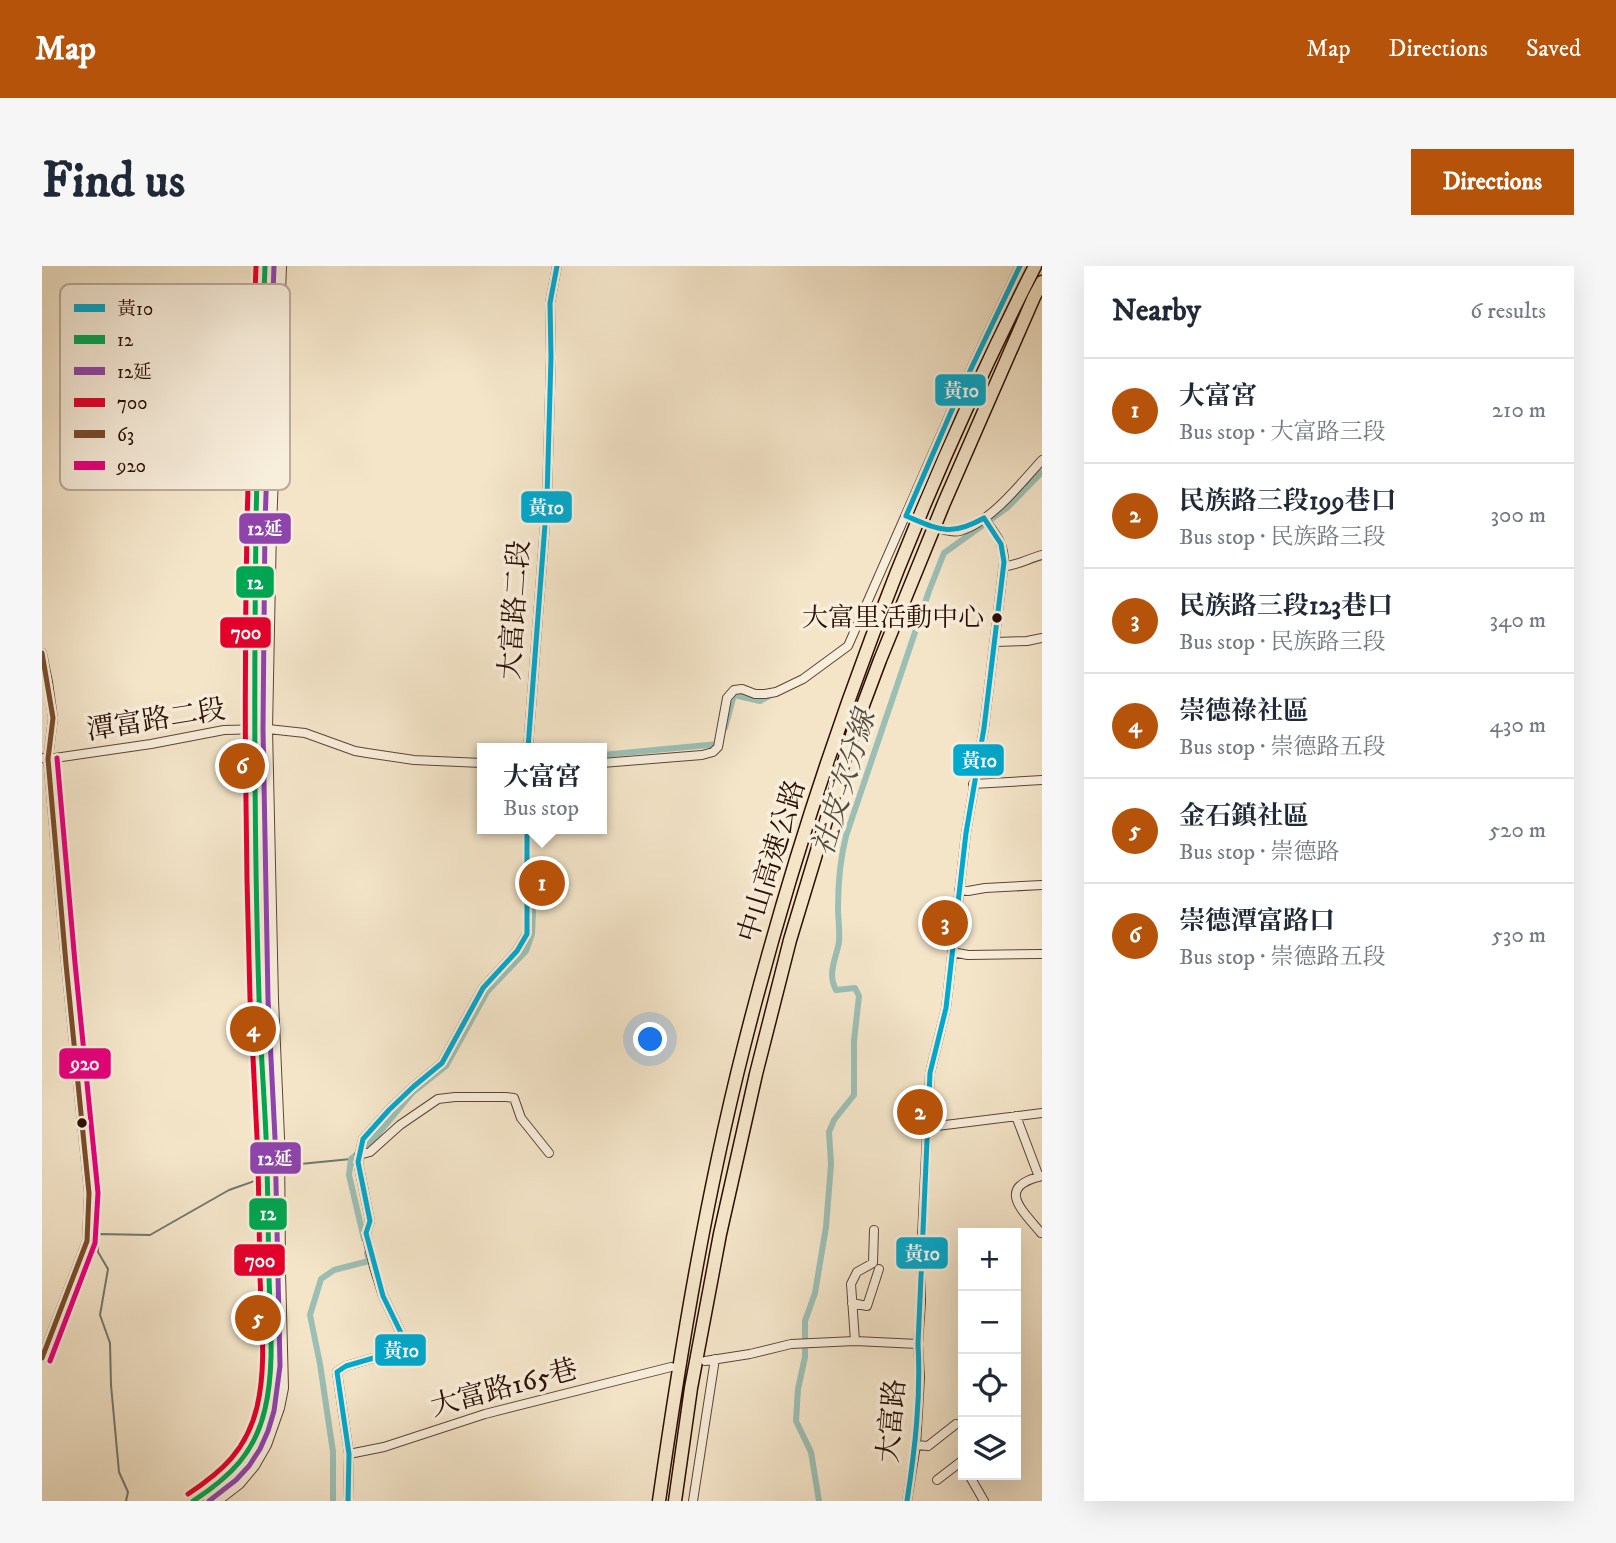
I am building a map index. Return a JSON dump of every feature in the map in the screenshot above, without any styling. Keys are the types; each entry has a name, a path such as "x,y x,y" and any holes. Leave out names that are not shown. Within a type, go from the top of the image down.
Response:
{"highway":[{"name":"中山高速公路","path":"659,1501 680,1355 725,1127 744,1046 811,813 869,644 925,504 997,341 1035,266"},
{"name":"中山高速公路","path":"675,1501 691,1388 720,1234 793,927 846,755 880,660 944,503 1042,282"}],"street":[{"path":"264,284 265,266"},
{"path":"281,284 282,266"},
{"name":"大富路二段","path":"528,743 547,498 550,303 556,266"},
{"path":"607,763 713,752 719,747 727,698 734,690 742,689 755,694 776,692 803,680 848,646 958,396 1020,266"},
{"path":"938,528 950,532 960,531 986,521 1042,460"},
{"path":"193,1501 220,1483 246,1455 260,1429 268,1402 271,1365 266,1138 259,999 254,729 257,490"},
{"path":"218,1501 255,1466 267,1445 284,1388 268,729 273,490"},
{"path":"986,521 1004,550 1004,566 1042,555"},
{"name":"大富路","path":"906,1501 916,1445 920,1377 918,1344 921,1256 931,1064 946,1009 959,890 973,784 984,727 1004,566"},
{"path":"995,642 1042,638"},
{"path":"42,653 53,718 45,759 89,1193 87,1241 42,1358"},
{"name":"潭富路二段","path":"45,759 225,730 268,729 305,733 367,753 414,760 477,763"},
{"path":"973,784 1042,780"},
{"path":"348,1501 349,1454 337,1372 346,1366 401,1350 405,1341 383,1296 366,1233 370,1221 358,1162 363,1139 389,1110 442,1063 483,988 517,951 527,934 527,834"},
{"path":"959,890 1042,885"},
{"path":"952,952 982,955 1042,954"},
{"path":"359,1155 370,1152 430,1103 454,1097 514,1098 522,1118 549,1153"},
{"path":"929,1127 1042,1113"},
{"path":"1016,1116 1040,1177 1022,1184 1015,1195 1021,1209 1041,1233"},
{"path":"855,1341 851,1284 857,1272 873,1263 874,1230"},
{"path":"852,1303 867,1306 879,1269"},
{"path":"693,1501 710,1360 791,1344 855,1341 918,1344"},
{"name":"大富路165巷","path":"349,1454 384,1447 485,1414 671,1367"},
{"path":"916,1445 928,1446 956,1424"},
{"path":"937,1480 958,1466"},
{"path":"972,1480 984,1501"}],"waterway":[{"name":"社皮次分線","path":"819,1501 811,1452 796,1421 798,1389 805,1357 805,1321 815,1293 826,1227 831,1164 829,1132 834,1120 854,1095 854,1041 859,996 855,988 836,990 832,978 839,942 838,890 844,845 944,553 1008,507 1042,472"},
{"path":"907,614 925,603"},
{"path":"725,728 734,695 760,701 771,695"},
{"path":"607,755 718,744 720,741"},
{"path":"364,1239 349,1175 351,1159 368,1146 412,1093 446,1066 487,992 526,951 532,934 530,889"},
{"path":"285,1170 300,1164 351,1159"},
{"path":"126,1501 128,1492 119,1472 110,1343 100,1315 108,1269 98,1252 98,1234 150,1235 229,1190 263,1178"},
{"path":"333,1501 333,1452 310,1315 321,1279 334,1270 369,1261 367,1253"}],"transit line":[{"name":"700","path":"255,284 256,266"},
{"name":"12","path":"264,284 265,266"},
{"name":"12延","path":"273,284 274,266"},
{"name":"黃10","path":"528,743 547,498 550,303 557,266"},
{"name":"黃10","path":"906,516 958,396 1020,266"},
{"name":"700","path":"188,1494 212,1477 240,1447 253,1422 262,1375 258,1154 248,939 246,643 248,490"},
{"name":"12","path":"193,1501 218,1483 248,1451 261,1425 270,1376 267,1171 256,879 257,490"},
{"name":"12延","path":"209,1501 236,1480 260,1449 274,1411 280,1366 275,1138 268,999 263,729 266,490"},
{"name":"黃10","path":"906,516 945,529 962,528 984,518"},
{"name":"黃10","path":"907,1501 918,1403 918,1344 930,1073 946,1008 966,833 984,728 1004,562 1001,544 984,518"},
{"name":"63","path":"42,653 53,718 48,759 89,1193 87,1241 42,1358"},
{"name":"920","path":"50,1361 95,1243 98,1193 57,758"},
{"name":"黃10","path":"348,1501 349,1454 337,1372 346,1366 401,1350 405,1341 383,1296 366,1233 370,1221 358,1162 363,1139 389,1110 442,1063 483,988 517,951 527,934 527,834"}],"place":[{"name":"大富里活動中心","path":"997,618"},
{"name":"崇德潭富路口","path":"242,766"},
{"name":"大富宮","path":"542,883"},
{"name":"民族路三段123巷口","path":"945,923"},
{"name":"崇德祿社區","path":"253,1029"},
{"name":"民族路三段199巷口","path":"920,1112"},
{"name":"金石鎮社區","path":"258,1318"}]}
